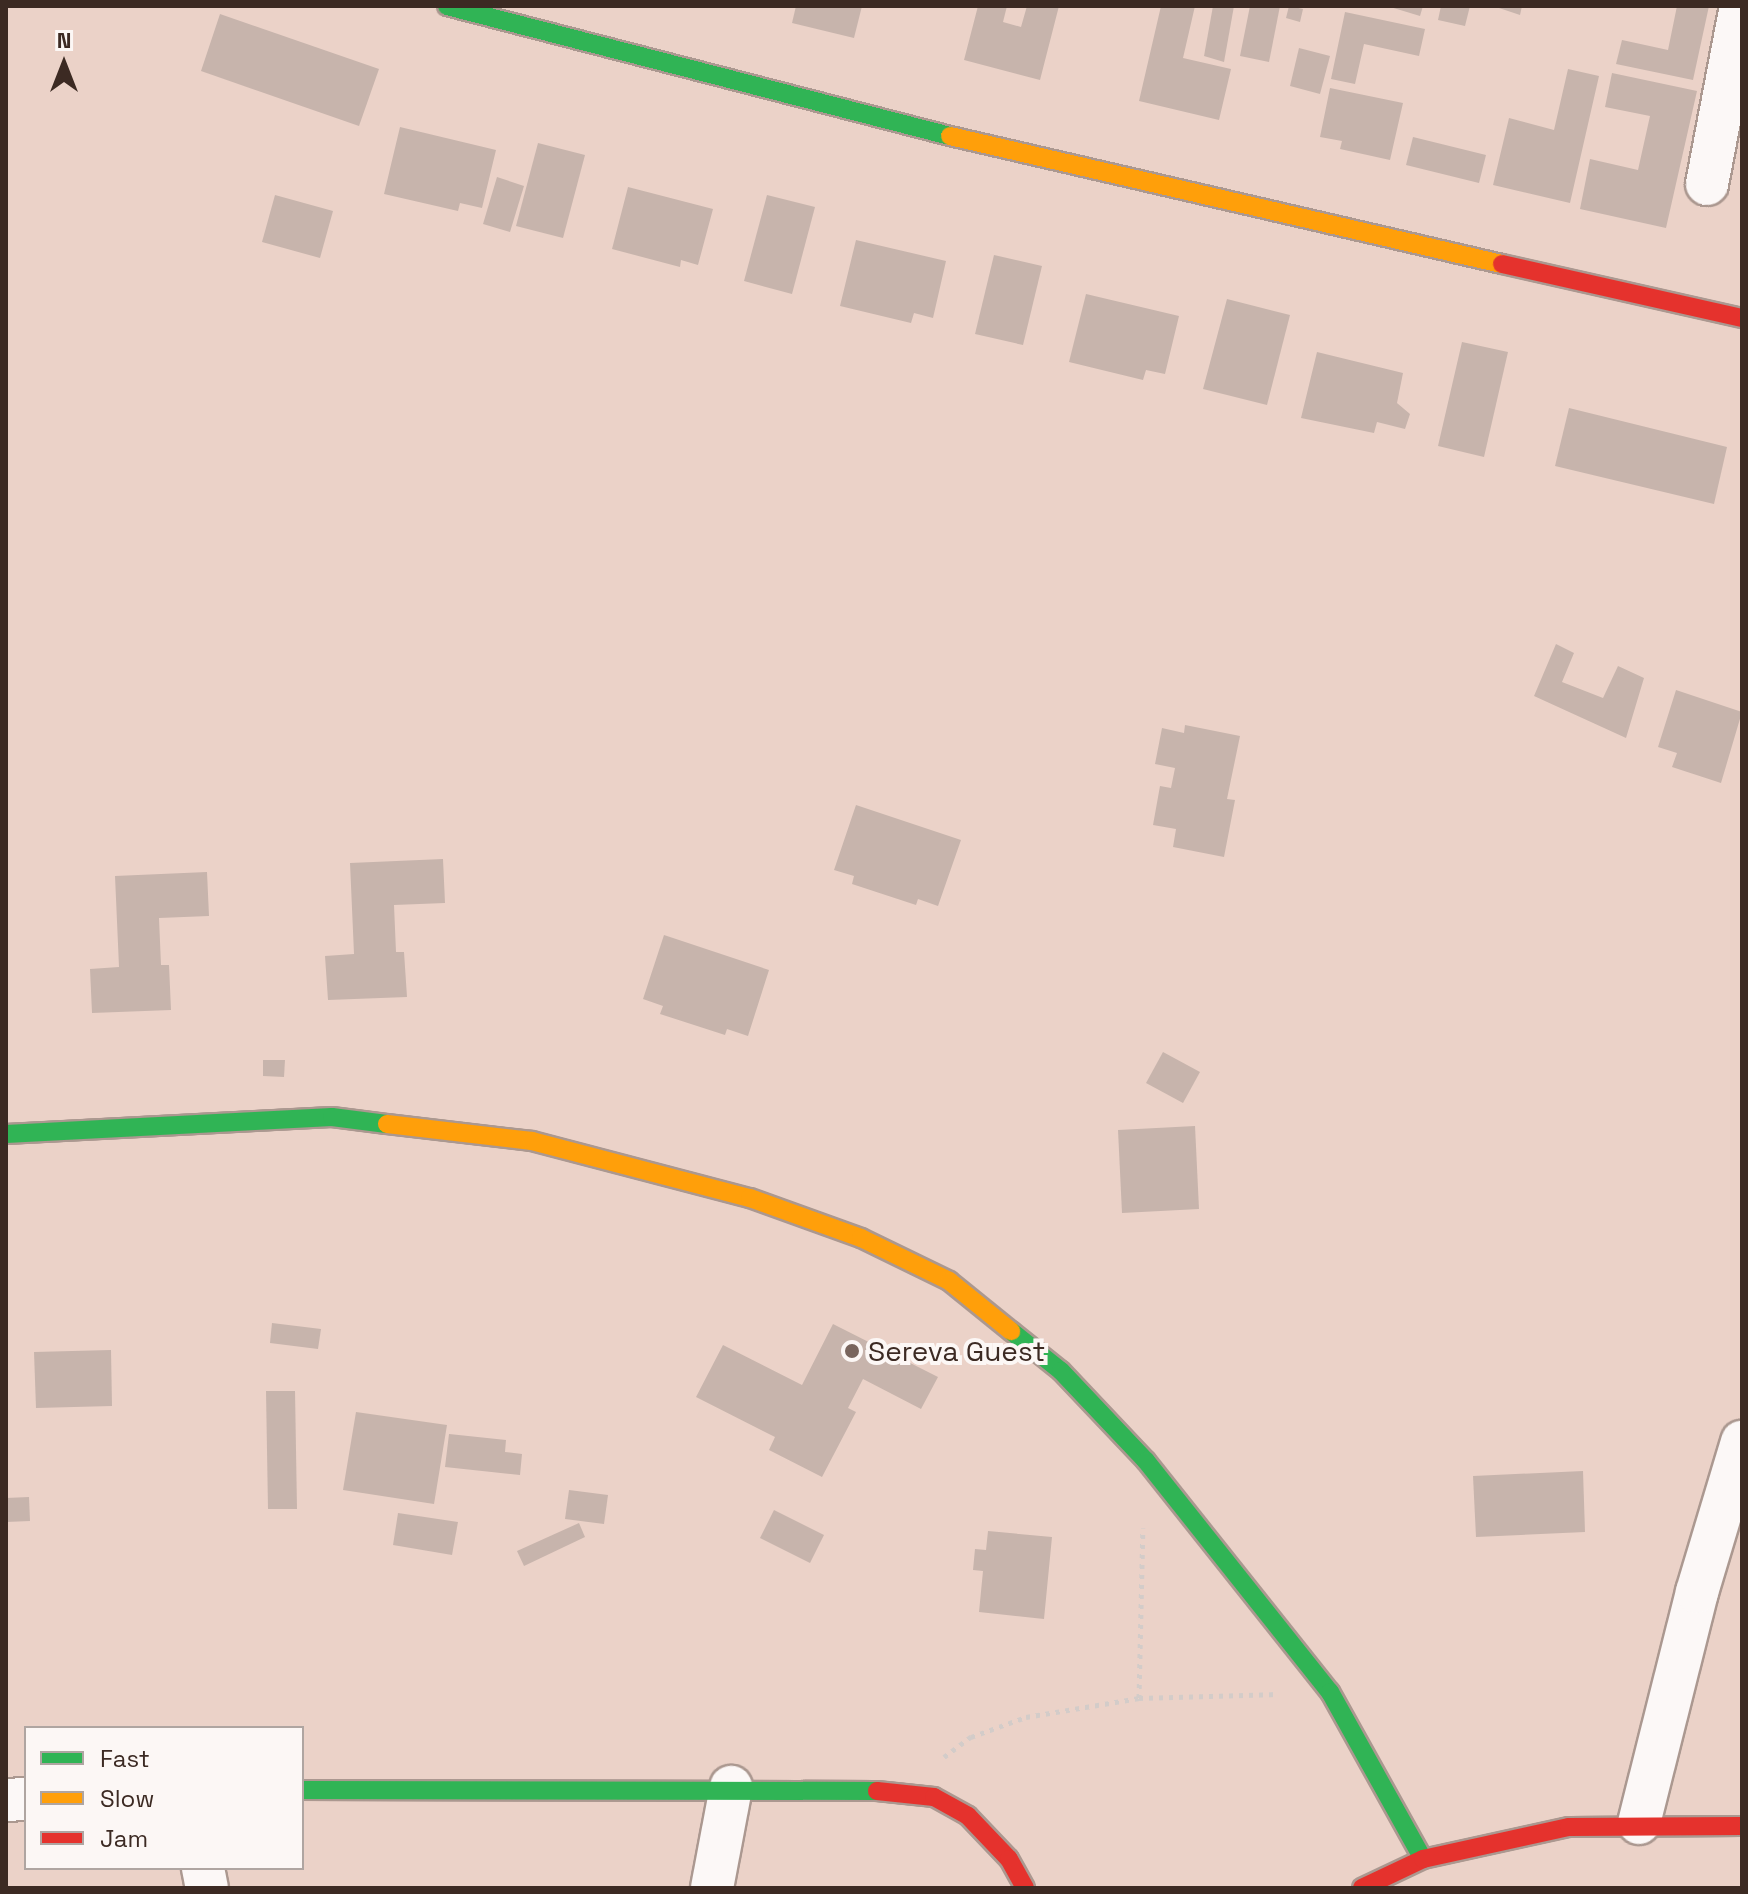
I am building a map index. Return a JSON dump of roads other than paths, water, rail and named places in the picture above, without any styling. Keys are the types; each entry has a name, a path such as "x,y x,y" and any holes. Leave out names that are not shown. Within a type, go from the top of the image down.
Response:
{"main road":[{"path":"447,6 1035,158 1742,318"},
{"path":"6,1134 332,1117 532,1141 736,1194 861,1238 949,1281 1061,1371 1146,1461 1330,1692 1423,1859"},
{"path":"304,1790 731,1787 898,1791 934,1797 968,1816 1009,1859 1025,1888"},
{"path":"1362,1888 1423,1859 1569,1827 1639,1823 1742,1826"}],"street":[{"path":"1707,184 1741,6"},
{"path":"1639,1823 1697,1592 1742,1442"},
{"path":"712,1888 731,1787"}],"place":[{"name":"Sereva Guest","path":"852,1351"}]}
